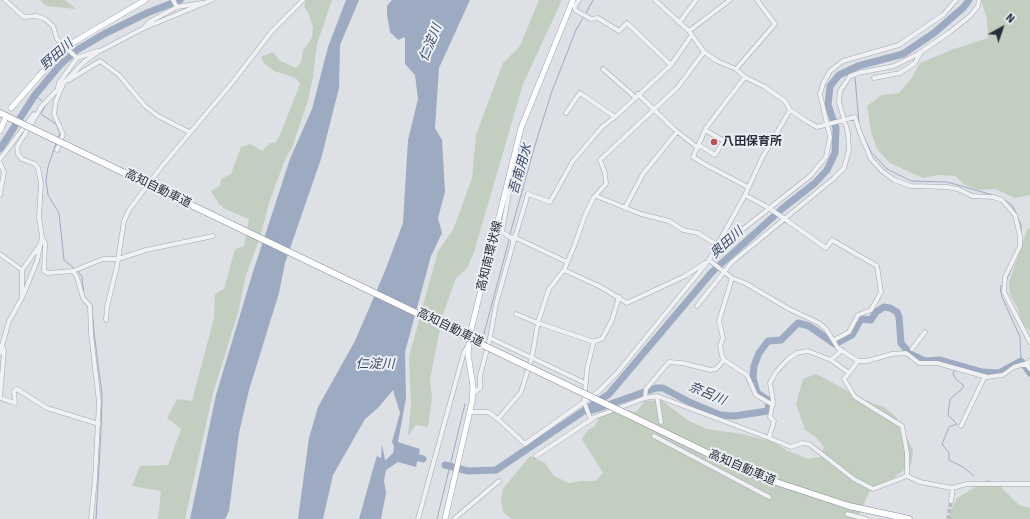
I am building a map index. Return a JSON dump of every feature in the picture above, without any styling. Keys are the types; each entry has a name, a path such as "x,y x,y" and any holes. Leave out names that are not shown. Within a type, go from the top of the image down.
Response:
{"highway":[{"name":"高知自動車道","path":"0,113 7,119 761,477 849,506 909,519"}],"main road":[{"path":"11,108 48,66 68,49 91,31 145,0"},
{"name":"高知南環状線","path":"445,519 470,412 473,392 468,346 521,128 573,0"},
{"path":"0,130 7,119"}],"street":[{"path":"5,0 24,16 36,16 45,19 54,28 57,39 77,58"},
{"path":"173,0 177,7"},
{"path":"144,28 149,22 177,7 212,0"},
{"path":"106,320 109,296 118,259 124,221 129,210 189,132 232,83 272,30 303,0"},
{"path":"579,0 575,6 575,10 591,19 598,18 619,31 627,23 671,65"},
{"path":"655,0 690,33 704,52 717,61 736,69 745,77 785,101 790,110 817,127 855,117 871,159 882,171 894,180 911,186 947,187 958,189 972,196 993,196 1002,200 1010,208 1018,225 1020,236 1020,246 1005,278 1004,286 1009,302 1030,342"},
{"path":"679,23 696,0"},
{"path":"473,392 480,388 480,376 490,338 496,304 528,194 550,202 573,161 602,127 671,65 690,33 730,0"},
{"path":"736,69 775,24 757,0"},
{"path":"712,254 810,176 826,157 830,137 820,94 822,84 830,71 843,61 899,45 944,14 956,0"},
{"path":"697,306 722,271 784,218 833,179 844,168 849,150 839,102 840,91 850,76 905,62 950,32 970,16 978,6 979,0"},
{"path":"0,158 25,124 84,62 98,52 144,28 206,1"},
{"path":"57,150 64,134 54,114 59,83 77,58 94,51 98,52"},
{"path":"498,419 521,392 532,357 538,323 549,289 564,270 585,215 596,196 606,184 605,173 600,160 678,87 704,52"},
{"path":"874,78 900,73 916,63 921,52"},
{"path":"59,89 79,72 100,61 119,75 145,106 158,116 189,132"},
{"path":"603,69 637,95 677,132 698,147 715,155 724,141 705,130"},
{"path":"745,77 705,130 693,157 748,187"},
{"path":"566,113 580,93 614,117"},
{"path":"0,353 9,321 22,298 37,261 41,244 42,237 39,217 41,183 38,168 35,164 22,159 18,154 17,148 42,106"},
{"path":"470,412 488,412 498,419 524,444 598,392 617,373 711,261 716,245 745,195 762,158 790,110"},
{"path":"625,208 643,174 677,132"},
{"path":"517,145 502,234 567,262"},
{"path":"0,163 4,172 0,195"},
{"path":"745,195 769,208 826,248 832,240 877,266 880,292 871,310 858,315 849,332 835,341"},
{"path":"596,196 641,214 669,221 683,230 698,233 716,245"},
{"path":"42,237 45,243 44,271 48,273 73,270 103,259 118,259 146,250 213,236"},
{"path":"22,298 22,270 41,244"},
{"path":"0,254 22,270"},
{"path":"564,270 601,287 626,304 711,261"},
{"path":"711,261 732,278 745,282 789,309 819,323 826,329 840,349 858,360 867,361 892,354 906,353 919,363 936,363 986,376 1003,375 1030,361"},
{"path":"73,270 77,277 83,298 90,306 91,334 99,396 99,424 91,519"},
{"path":"732,278 719,321 723,338 720,346 724,360 746,375 756,395 772,405"},
{"path":"516,314 594,342 602,339 612,320 619,298"},
{"path":"912,349 925,332"},
{"path":"490,338 585,383"},
{"path":"591,420 584,402 585,383 594,342"},
{"path":"1,346 4,351 0,398 15,403 14,391 17,390 48,408 99,424"},
{"path":"418,519 464,352 468,346"},
{"path":"831,360 840,349"},
{"path":"769,438 774,422 770,417 772,405 770,383 776,372 788,359 797,353 808,351 831,360 849,374"},
{"path":"645,398 646,389 669,362 682,362 711,370 716,369 724,360"},
{"path":"858,360 844,379 855,397 902,426 906,453 907,476"},
{"path":"1026,364 1030,369"},
{"path":"961,426 986,376"},
{"path":"657,396 661,422"},
{"path":"536,456 591,420 645,398 657,396 791,447 802,443 809,444 854,478 873,489 907,476 920,482 953,488 967,484 1030,484"},
{"path":"610,412 614,405"},
{"path":"654,436 769,497"},
{"path":"454,519 499,481"},
{"path":"951,501 953,488"},
{"path":"847,514 866,519"}],"green space":[{"path":"40,0 65,0 76,9 46,6"},
{"path":"306,0 332,0 317,44 313,77 308,100 292,148 286,157 270,200 260,237 245,278 239,309 213,393 185,519 158,519 161,491 132,486 140,466 168,465 181,429 167,418 177,399 192,401 214,318 215,294 224,289 235,249 244,246 249,219 225,209 219,204 211,191 220,186 221,179 231,174 241,147 250,144 262,151 270,143 275,143 280,135 300,84 296,78 274,71 264,63 261,57 273,52 279,60 296,68 301,63 303,50 312,38 313,27 308,12 304,7"},
{"path":"539,0 562,0 523,84 474,252 467,268 456,278 443,314 430,379 432,398 428,427 416,425 408,436 411,403 409,357 438,251 453,230 472,178 476,135 503,63 520,46"},
{"path":"981,0 1030,0 1030,195 1015,198 995,189 978,190 965,185 955,176 939,175 923,178 890,163 877,149 871,132 867,106 882,95 899,93 911,79 920,63 954,49 988,38 987,19"},
{"path":"1030,228 1030,331 1022,323 1018,309 1010,295 1009,282 1027,230"},
{"path":"816,374 867,401 884,407 896,417 913,450 911,465 891,480 879,486 872,486 859,515 865,519 512,519 503,512 501,498 503,489 530,456 545,463 554,476 569,483 595,481 603,473 582,439 588,430 595,426 601,414 611,407 636,412 645,401 661,400 689,421 707,429 742,434 773,442 788,451 808,459 820,457 824,447 817,438 805,430 796,404 803,379"},
{"path":"987,480 999,485 1019,505 1030,508 1030,519 950,519 950,512 957,498"}],"water":[{"path":"346,0 359,0 340,45 339,88 321,159 285,263 279,293 249,390 239,433 229,511 225,519 190,519 216,395 252,275 290,159 312,109 328,47"},
{"name":"仁淀川","path":"392,0 470,0 439,68 435,128 442,140 445,192 438,218 442,233 431,256 405,352 406,398 398,442 420,449 416,467 398,462 386,470 384,481 386,493 381,519 359,519 377,456 381,458 382,444 385,460 393,453 394,446 392,442 400,413 393,390 378,408 365,419 333,475 323,519 298,519 309,438 318,407 355,341 385,271 403,223 408,140 418,99 415,75 405,64 405,37 398,40 390,32 387,6"}],"waterway":[{"name":"野田川","path":"0,149 35,95 60,65 77,50 104,34 147,13 180,0"},
{"name":"吾南用水","path":"586,13 593,0"},
{"name":"奥田川","path":"445,465 468,471 496,470 609,394 712,272 783,208 815,183 827,170 835,153 836,128 828,105 830,86 839,75 858,66 903,54 934,33 964,7 969,0"},
{"name":"吾南用水","path":"510,234 552,91 576,30 584,16"},
{"name":"奥田川","path":"855,68 855,73"},
{"path":"855,77 859,123"},
{"path":"35,95 43,102"},
{"path":"46,104 41,114 56,124 60,133 58,138"},
{"path":"864,137 871,152 887,169 911,181 947,182 1000,197 1012,205 1016,213"},
{"path":"56,143 48,167 46,180 48,195 59,213 64,260 75,269"},
{"path":"1017,216 1021,225 1021,233"},
{"name":"吾南用水","path":"482,341 509,240"},
{"path":"1007,279 1012,267"},
{"path":"78,271 82,277 84,295 87,300"},
{"path":"1003,284 1000,287 1002,297 1020,337 1021,361"},
{"path":"89,302 92,305 102,395 96,519"},
{"name":"奈呂川","path":"588,411 656,388 663,388 689,402 720,415 734,416 768,411 769,401 757,393 753,378 754,366 759,353 768,341 781,340 798,323 809,326 835,344 852,335 861,319 871,320 876,312 884,307 890,308 897,312 899,317 901,343 910,354 925,361 940,360 982,372 999,373 1021,361 1030,373"},
{"path":"955,369 953,374 955,378 964,386 950,399 948,415 957,424 949,427 942,444 949,453 949,460 963,467 974,476"},
{"name":"吾南用水","path":"437,519 465,404"},
{"name":"奥田川","path":"410,455 423,459"}],"tunnel":[{"path":"948,519 951,501"}],"place":[{"name":"八田保育所","path":"714,142"}]}
